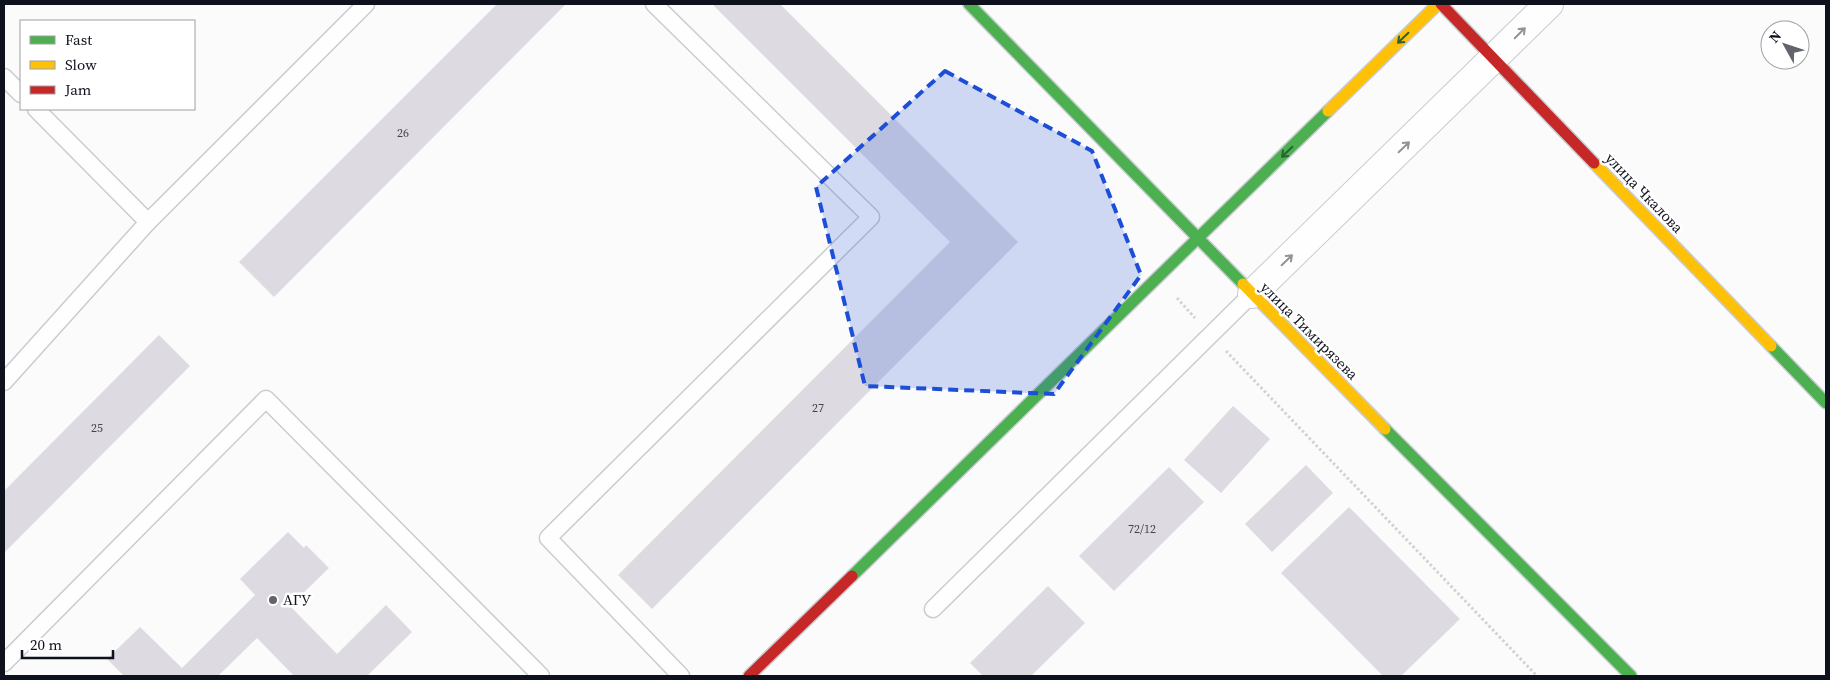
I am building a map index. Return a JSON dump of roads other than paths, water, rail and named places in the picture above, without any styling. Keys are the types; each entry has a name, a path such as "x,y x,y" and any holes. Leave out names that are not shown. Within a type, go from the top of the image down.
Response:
{"street":[{"name":"улица Тимирязева","path":"969,4 1252,294 1631,676"},
{"path":"749,676 1439,4"},
{"name":"улица Чкалова","path":"1439,4 1826,403"},
{"path":"1252,294 1550,4"}],"lane":[{"path":"4,382 148,222 366,4"},
{"path":"654,4 871,217 548,538 681,676"},
{"path":"4,77 20,93"},
{"path":"37,110 148,222"},
{"path":"933,609 1252,294"},
{"path":"4,663 266,399 541,676"}],"place":[{"name":"АГУ","path":"273,600"}]}
